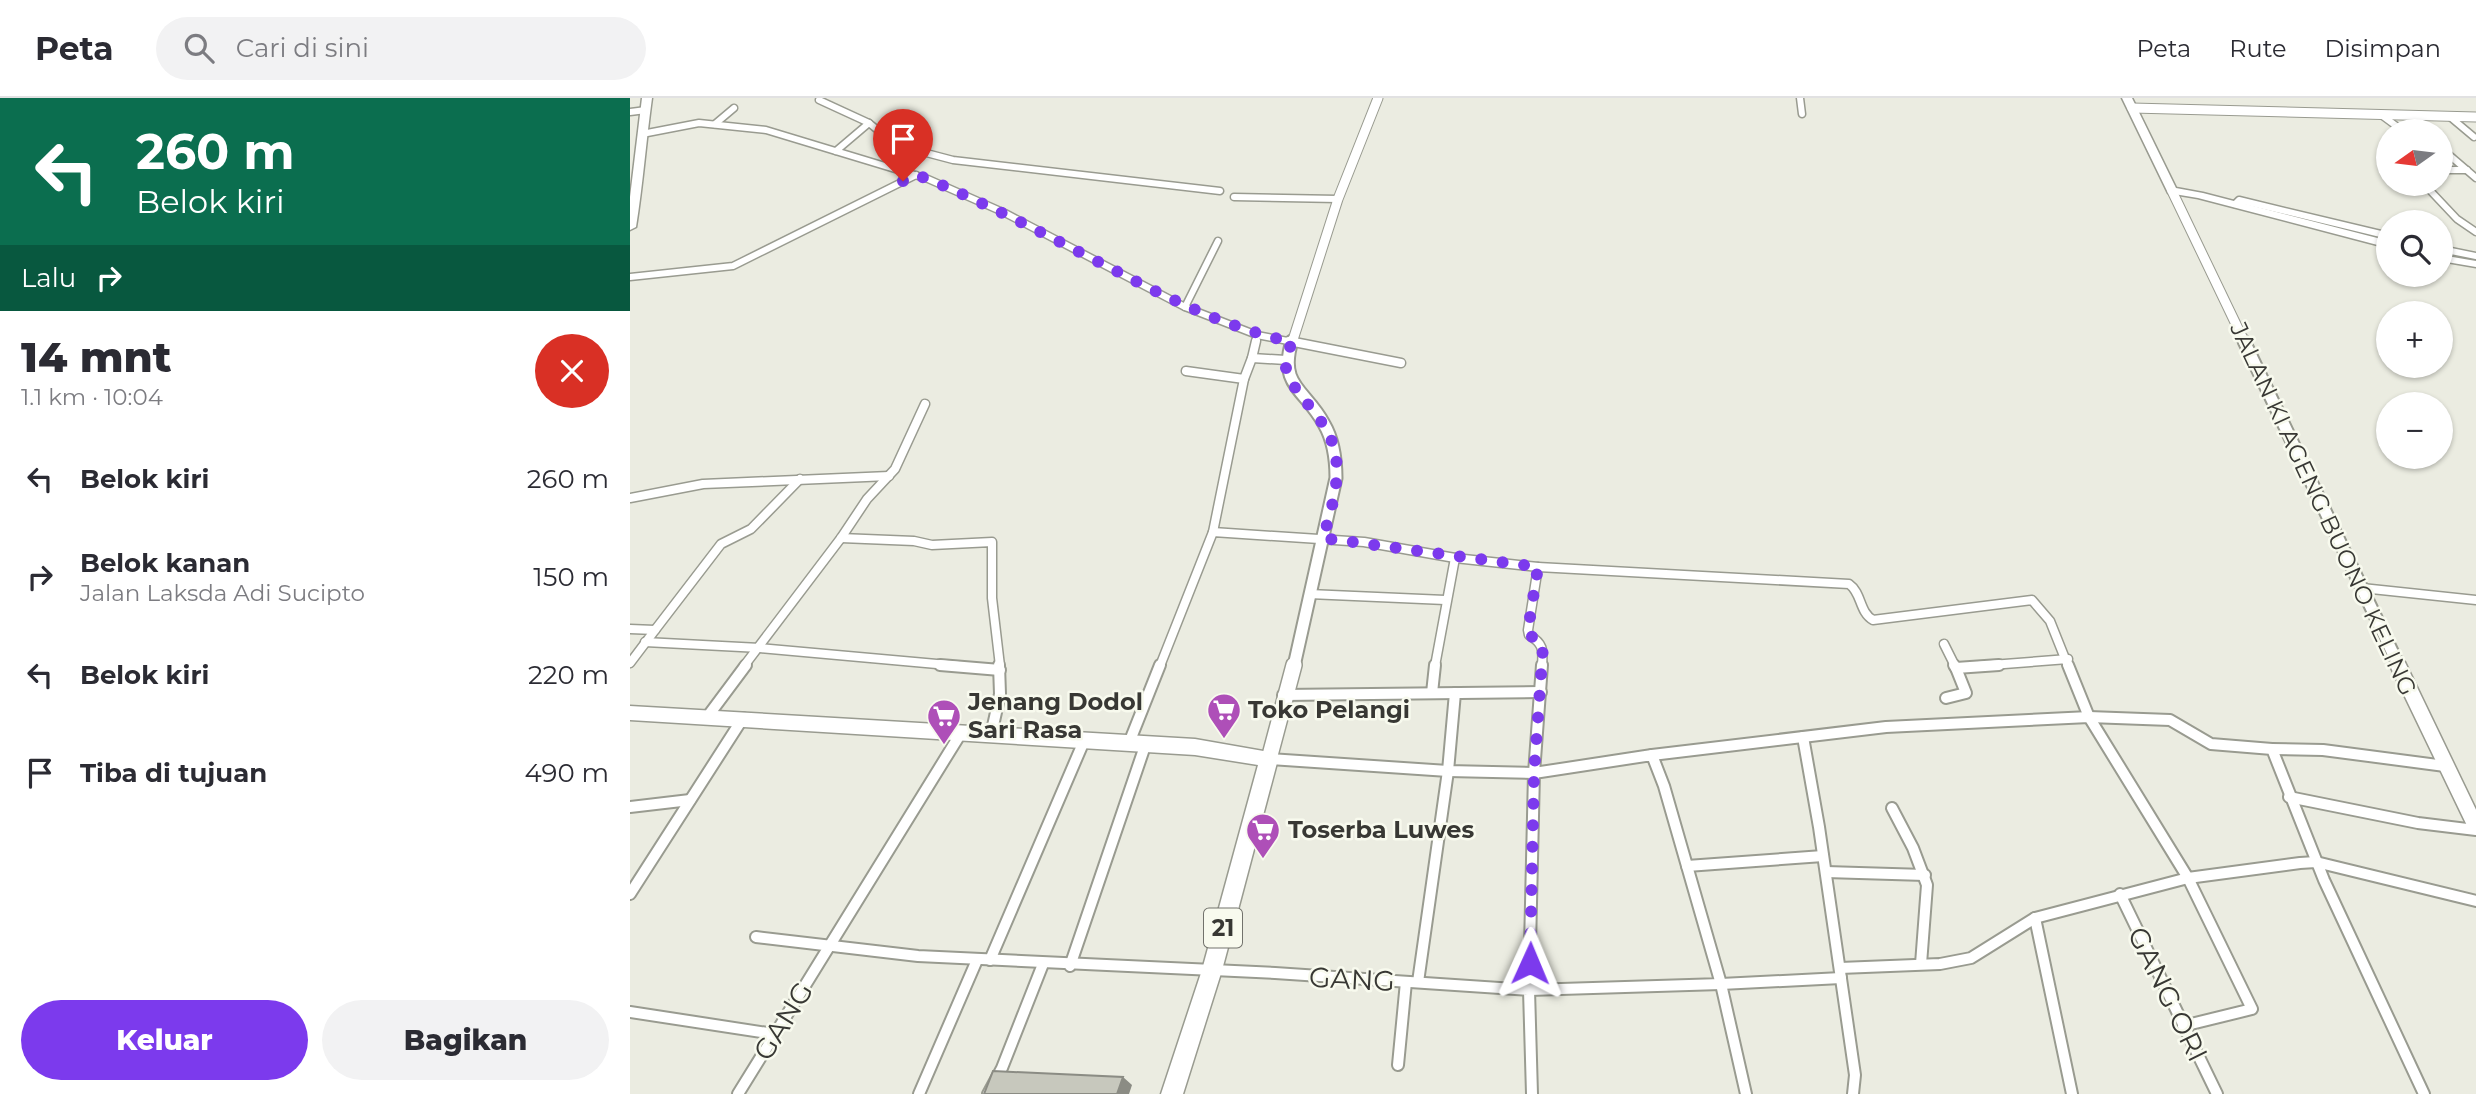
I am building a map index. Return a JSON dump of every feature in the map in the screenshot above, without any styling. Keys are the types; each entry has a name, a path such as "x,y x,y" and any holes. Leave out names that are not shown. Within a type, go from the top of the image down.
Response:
{"highway":[{"path":"630,227 635,177 634,156 642,134 647,98"},
{"path":"2129,103 2169,185 2376,242"},
{"path":"2453,260 2476,264"},
{"path":"630,713 1195,747 1269,759"},
{"name":"21","path":"1172,1094 1212,970 1269,759"}],"street":[{"path":"1378,98 1338,199 1286,360 1289,377 1319,415 1336,453 1333,503 1269,759 1448,771 1534,773 1651,755 1886,727 2090,717 2170,720 2182,724 2200,739 2210,743 2272,749 2323,750 2445,766"},
{"path":"1800,98 1802,114"},
{"path":"819,100 869,123 896,145 976,165 1220,191"},
{"path":"2129,103 2476,117"},
{"path":"715,124 734,108"},
{"path":"630,112 646,110"},
{"path":"2380,114 2387,119"},
{"path":"2449,116 2474,137"},
{"path":"642,134 699,123 766,130 916,175 1005,213 1185,307 1257,335 1401,363"},
{"path":"836,151 869,123"},
{"path":"2454,159 2476,178"},
{"path":"2454,170 2467,170"},
{"path":"630,277 733,265 916,175"},
{"name":"JALAN KI AGENG BUONO KELING","path":"2169,185 2476,828"},
{"path":"2436,196 2458,219 2476,232"},
{"path":"1234,197 1338,199"},
{"path":"2236,203 2376,233"},
{"path":"1185,307 1218,241"},
{"path":"2453,251 2476,256"},
{"path":"1070,966 1137,744 1213,532 1244,379 1257,335"},
{"path":"1252,358 1286,360"},
{"path":"1186,371 1244,379"},
{"path":"708,716 867,499 889,475 904,451 925,404"},
{"path":"630,498 703,484 889,475"},
{"path":"630,663 713,552 721,544 751,529 800,479"},
{"path":"1213,532 1323,538 1455,558 1538,567 1851,584 1866,617 1873,620 1958,607 2032,600 2050,621 2090,717 2188,878 2252,1011 2183,1026"},
{"path":"841,538 914,541 932,545 991,542 992,598 1000,670 1000,694 991,735"},
{"path":"1432,693 1445,600 1455,558"},
{"path":"1532,1094 1530,990 1534,773 1543,647 1541,642 1529,635 1528,630 1538,567"},
{"path":"2361,588 2476,600"},
{"path":"1310,594 1445,600"},
{"path":"630,629 655,630"},
{"path":"645,642 760,648 1000,670"},
{"path":"1944,644 1966,693 1946,698"},
{"path":"1956,668 2068,659"},
{"path":"1283,695 1541,692"},
{"path":"1398,1065 1448,771 1455,693"},
{"path":"631,891 743,718"},
{"name":"GANG","path":"738,1094 961,733"},
{"path":"1803,737 1826,872 1855,1075 1853,1094"},
{"path":"919,1094 984,960 1084,741"},
{"path":"2272,749 2316,862 2424,1094"},
{"path":"1651,755 1664,786 1721,984 1746,1094"},
{"path":"2289,797 2418,823 2476,828"},
{"path":"630,807 690,800"},
{"path":"1892,808 1925,874 1927,907 1921,964"},
{"path":"1687,866 1823,856"},
{"path":"2316,862 2476,901"},
{"name":"GANG","path":"828,949 1070,966 1212,970 1530,990 1721,984 1940,964 1972,958 2035,918 2120,894 2188,878 2316,862"},
{"path":"1826,872 1925,874"},
{"name":"GANG ORI","path":"2120,894 2217,1094"},
{"path":"2035,918 2072,1094"},
{"path":"756,937 828,949"},
{"path":"988,1094 1002,1068 1043,964"},
{"path":"630,1012 774,1034"}],"building":[{"path":"993,1071 1123,1077 1117,1094 984,1094"}],"place":[{"name":"Toko Pelangi","path":"1224,740"},
{"name":"Jenang Dodol Sari Rasa","path":"944,746"},
{"name":"Toserba Luwes","path":"1263,860"}],"route":[{"path":"903,181 916,175 928,179 1005,213 1185,307 1229,326 1292,342 1286,360 1289,377 1319,415 1336,453 1333,503 1323,538 1455,558 1538,567 1528,630 1529,635 1541,642 1543,647 1534,773 1530,963"}]}
